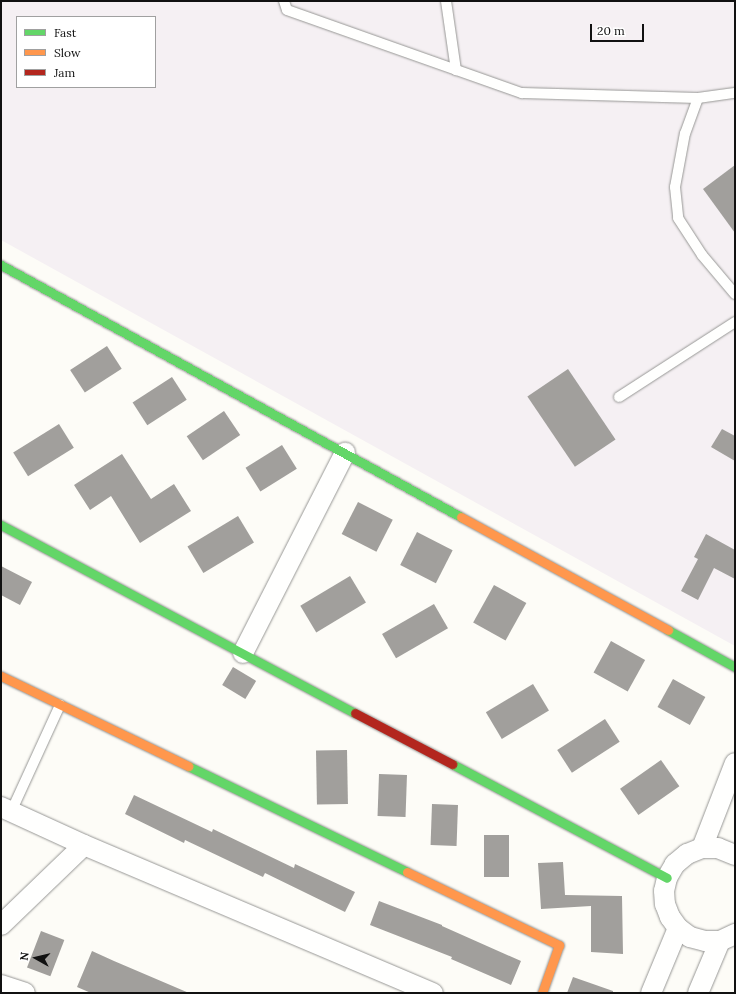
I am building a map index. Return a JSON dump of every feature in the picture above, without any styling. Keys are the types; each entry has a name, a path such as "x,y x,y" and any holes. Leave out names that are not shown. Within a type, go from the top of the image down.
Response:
{"street":[{"path":"1,265 735,667"},
{"path":"243,653 345,453"},
{"path":"1,525 667,878"},
{"path":"1,676 559,945 542,993"},
{"path":"702,848 735,763"},
{"path":"6,809 84,845 433,993"},
{"path":"1,925 84,845"},
{"path":"727,938 705,941 690,937 678,928 670,917 665,904 664,891 667,878 675,864 687,854 702,848 718,848 735,855"},
{"path":"651,993 678,928"},
{"path":"698,993 727,938"},
{"path":"1,985 25,993"}],"lane":[{"path":"284,1 287,10 522,93 698,98 735,94"},
{"path":"446,1 456,70"},
{"path":"698,98 685,133 675,188 678,218 702,255 735,294"},
{"path":"619,397 735,322"},
{"path":"6,809 60,705"}],"shaded area":[{"path":"1,1 735,1 735,646 1,240"}],"building":[{"path":"735,165 735,233 703,189"},
{"path":"107,346 122,369 85,393 70,370"},
{"path":"568,369 616,439 575,467 527,396"},
{"path":"172,377 187,400 147,425 133,403"},
{"path":"224,411 240,435 203,460 187,436"},
{"path":"59,424 74,448 28,476 13,453"},
{"path":"722,429 735,436 735,461 711,447"},
{"path":"282,445 297,469 260,492 246,468"},
{"path":"122,454 151,499 174,484 191,511 140,543 111,496 90,510 74,485"},
{"path":"358,502 393,520 376,552 342,534"},
{"path":"238,516 254,543 203,573 187,546"},
{"path":"417,532 453,550 436,583 400,565"},
{"path":"706,534 735,550 735,579 714,568 698,600 681,591 698,559 694,557"},
{"path":"1,566 32,582 20,605 1,595"},
{"path":"350,576 366,603 316,632 300,606"},
{"path":"494,585 526,603 506,641 473,623"},
{"path":"434,604 448,628 396,658 382,634"},
{"path":"611,641 645,660 628,691 594,672"},
{"path":"233,667 256,681 245,699 222,685"},
{"path":"673,679 705,697 690,725 657,707"},
{"path":"533,684 549,711 502,739 486,712"},
{"path":"605,719 620,742 572,773 557,750"},
{"path":"347,750 348,804 317,805 316,751"},
{"path":"661,760 679,786 638,815 620,789"},
{"path":"379,774 407,775 406,817 378,816"},
{"path":"134,795 212,832 213,829 294,868 295,864 355,892 345,912 265,873 263,877 185,840 184,843 125,814"},
{"path":"432,804 458,805 457,846 431,845"},
{"path":"484,835 509,835 509,877 484,877"},
{"path":"563,862 565,895 622,896 623,954 591,952 591,906 541,909 538,863"},
{"path":"379,901 442,925 521,961 511,985 451,959 452,957 370,925"},
{"path":"41,931 64,940 50,976 27,967"},
{"path":"92,951 189,993 91,993 77,987"},
{"path":"573,977 613,991 613,993 567,993"}],"traffic: fast":[{"path":"1,265 461,517"},
{"path":"1,525 355,713"},
{"path":"668,630 735,667"},
{"path":"452,764 667,878"},
{"path":"188,766 407,872"}],"traffic: slow":[{"path":"461,517 668,630"},
{"path":"1,676 188,766"},
{"path":"407,872 559,945 542,993"}],"traffic: jam":[{"path":"355,713 452,764"}]}
